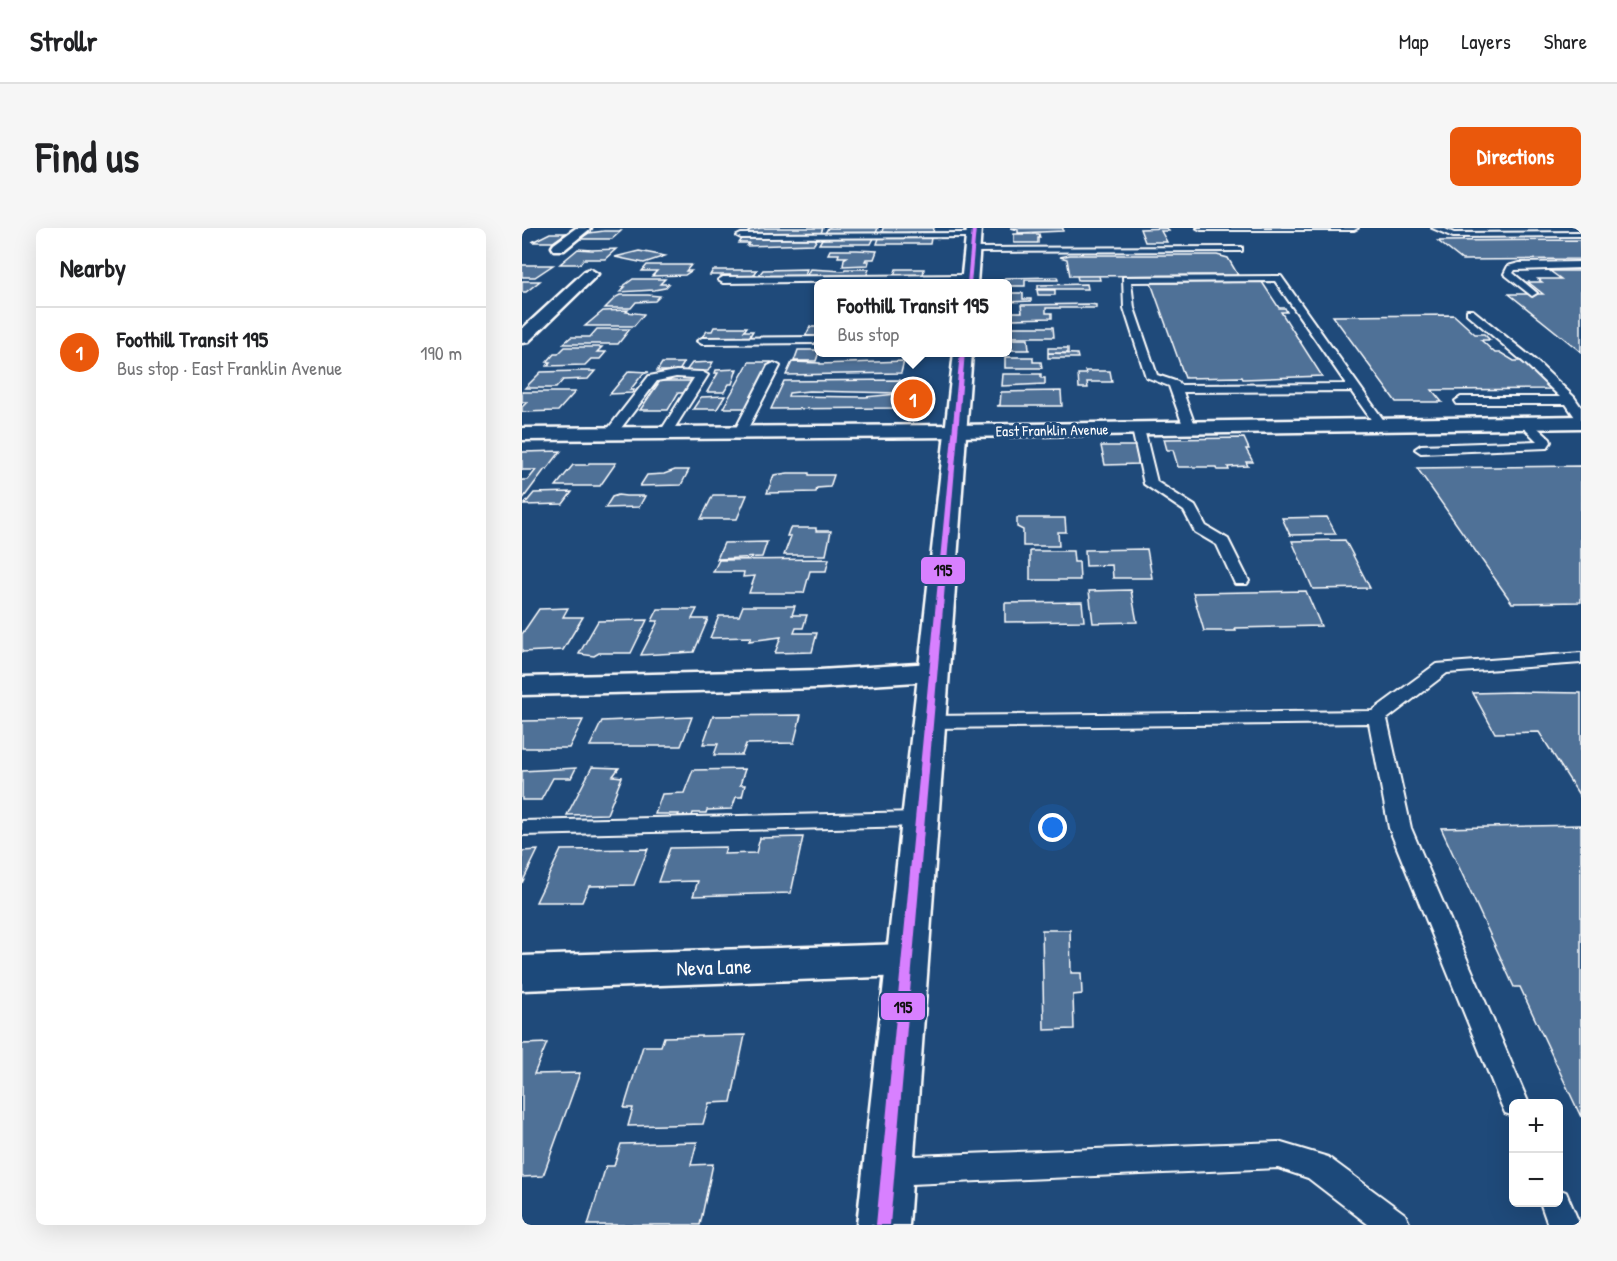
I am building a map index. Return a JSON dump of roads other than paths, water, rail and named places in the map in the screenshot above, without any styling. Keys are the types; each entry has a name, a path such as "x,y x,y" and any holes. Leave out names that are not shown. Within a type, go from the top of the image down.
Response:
{"street":[{"path":"559,247 584,228"},
{"path":"969,279 974,231"},
{"path":"522,338 590,274"},
{"path":"883,1225 963,357"},
{"name":"East Franklin Avenue","path":"522,434 1138,429 1581,422"},
{"path":"522,686 820,679 933,672"},
{"name":"Neva Lane","path":"522,973 906,960"}],"lane":[{"path":"1201,228 1354,228"},
{"path":"1437,228 1453,235 1581,234"},
{"path":"741,236 974,231"},
{"path":"972,250 1239,249"},
{"path":"1532,293 1508,274 1511,268 1581,265"},
{"path":"1190,428 1174,384 1152,377 1129,308 1126,279 1278,278 1381,425"},
{"path":"723,280 814,280"},
{"path":"1470,312 1570,400 1581,417"},
{"path":"702,341 814,340"},
{"path":"740,432 774,366"},
{"path":"611,433 653,378 676,374 702,375 666,432"},
{"path":"1177,389 1356,387"},
{"path":"1461,401 1570,400"},
{"path":"1421,449 1542,445 1545,442 1525,423"},
{"path":"1138,429 1150,484 1190,509 1200,529 1223,542 1241,581"},
{"path":"928,722 1377,717 1442,668 1581,658"},
{"path":"1377,717 1400,828 1513,1099"},
{"path":"522,828 919,819"},
{"path":"888,1171 1278,1155 1317,1167 1394,1225"},
{"path":"1557,1207 1564,1225"}],"place":[{"name":"Foothill Transit 195","path":"913,399"}]}
